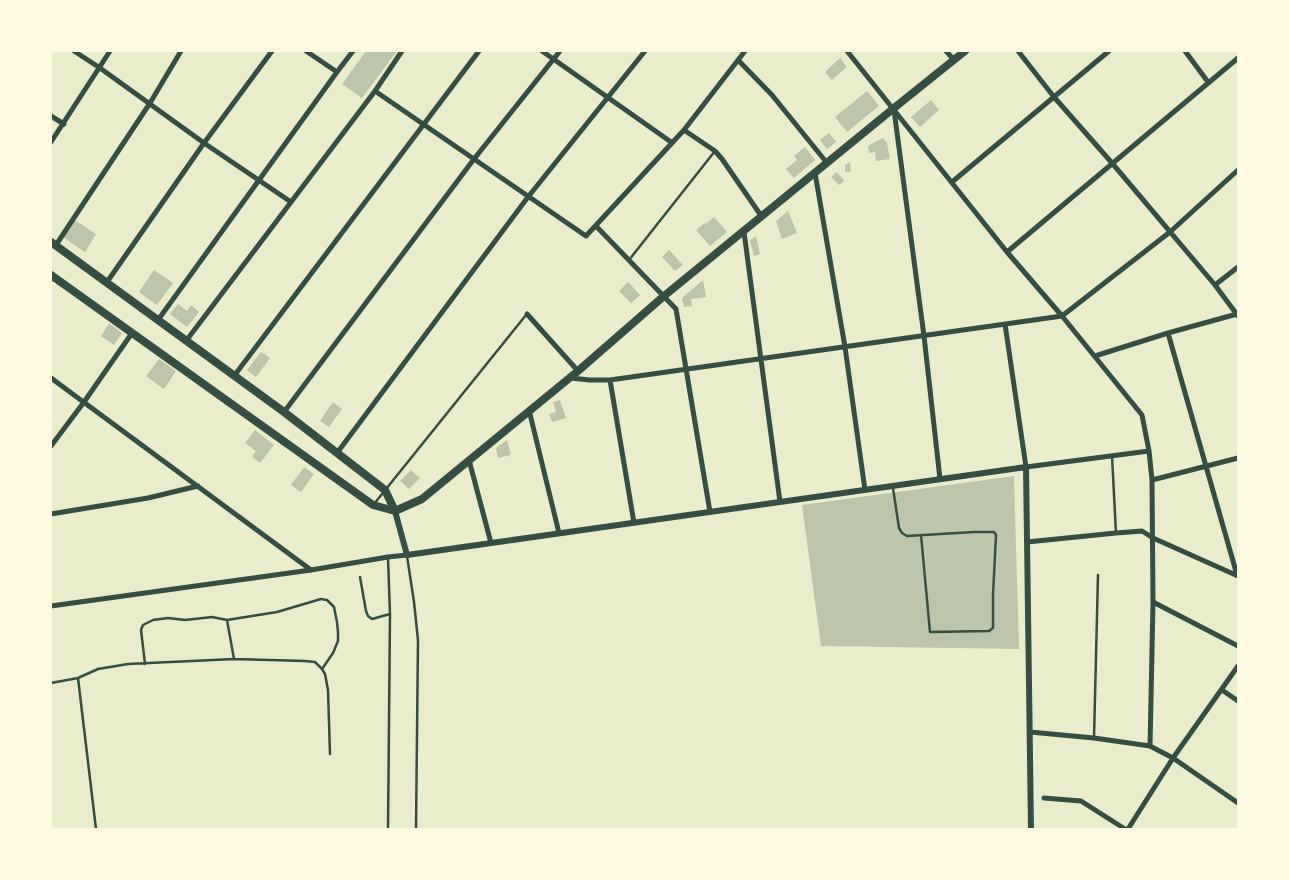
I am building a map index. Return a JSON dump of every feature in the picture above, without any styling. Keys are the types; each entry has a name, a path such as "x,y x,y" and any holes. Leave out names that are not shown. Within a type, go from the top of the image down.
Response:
{"main road":[{"path":"51,275 374,505 395,511 422,499 578,371 664,296 965,51"},
{"path":"53,243 284,412 385,490 395,511"}],"street":[{"path":"74,51 291,202"},
{"path":"51,142 110,51"},
{"path":"53,243 150,103 181,51"},
{"path":"107,282 204,143 272,51"},
{"path":"306,51 336,72"},
{"path":"158,320 353,51"},
{"path":"186,341 375,91 402,51"},
{"path":"234,376 479,51"},
{"path":"542,51 671,142"},
{"path":"284,412 474,159 560,51"},
{"path":"337,453 528,197 645,51"},
{"path":"375,91 586,236 684,130 745,51"},
{"path":"847,51 1007,252 1062,316 1142,415 1149,450 1152,480 1153,602 1150,746"},
{"path":"946,51 954,60"},
{"path":"1018,51 1054,97 1215,285 1237,315 1168,333 1095,356"},
{"path":"952,182 1109,51"},
{"path":"1185,51 1208,82"},
{"path":"1007,252 1238,58"},
{"path":"738,60 772,95 827,163"},
{"path":"894,108 924,336 940,479"},
{"path":"51,116 64,124"},
{"path":"684,130 715,151 762,216"},
{"path":"569,378 610,380 1062,316 1170,232 1238,170"},
{"path":"816,173 845,347 865,490"},
{"path":"596,226 676,309 710,512"},
{"path":"744,232 780,502"},
{"path":"1215,285 1238,267"},
{"path":"527,314 578,371"},
{"path":"1005,324 1026,467 1031,829"},
{"path":"51,446 132,333"},
{"path":"1168,333 1237,575"},
{"path":"51,378 311,570"},
{"path":"610,380 634,523"},
{"path":"529,410 559,534"},
{"path":"51,606 1149,450"},
{"path":"1152,480 1238,458"},
{"path":"469,460 491,543"},
{"path":"51,514 148,498 198,486"},
{"path":"395,511 407,555"},
{"path":"1027,542 1142,531 1153,538 1237,575"},
{"path":"1153,602 1238,646"},
{"path":"1044,798 1081,801 1126,829 1238,666"},
{"path":"1222,690 1238,701"},
{"path":"1030,732 1150,746 1173,758 1238,802"}],"lane":[{"path":"629,260 715,151"},
{"path":"374,505 527,314"},
{"path":"1112,455 1116,532"},
{"path":"893,486 897,520 902,534 906,536 921,535 974,532 994,532 996,535 993,628 989,631 930,632 921,535"},
{"path":"407,555 418,640 416,829"},
{"path":"388,557 390,614 388,829"},
{"path":"1094,738 1098,575"},
{"path":"360,577 368,616 372,619 390,614"},
{"path":"146,664 140,630 143,625 153,620 168,618 185,620 212,617 227,620 277,612 321,599 327,600 334,607 338,622 338,641 333,653 322,669"},
{"path":"227,620 234,659"},
{"path":"51,683 78,678 98,669 128,664 234,659 315,662 326,674 330,754"},
{"path":"78,678 96,829"}],"building":[{"path":"366,51 397,51 362,98 342,84"},
{"path":"840,58 847,67 832,80 825,72"},
{"path":"867,91 879,106 847,132 835,117"},
{"path":"931,100 939,110 920,127 911,117"},
{"path":"829,133 836,142 827,149 820,140"},
{"path":"883,138 887,143 890,159 876,161 875,152 869,153 868,146"},
{"path":"805,147 815,160 794,178 786,169 797,160 794,156"},
{"path":"850,162 851,172 845,172 845,165"},
{"path":"837,172 844,181 839,185 831,177"},
{"path":"788,211 797,233 782,239 776,221"},
{"path":"714,217 727,232 710,246 696,230"},
{"path":"75,220 96,234 85,252 63,237"},
{"path":"756,236 760,254 754,256 750,240"},
{"path":"669,250 683,265 675,271 662,257"},
{"path":"154,270 173,283 157,305 139,292"},
{"path":"703,280 706,297 691,299 692,306 684,307 682,298"},
{"path":"628,282 640,295 631,303 619,291"},
{"path":"178,304 187,311 191,305 199,312 187,327 170,314"},
{"path":"109,323 122,333 114,345 101,336"},
{"path":"261,352 270,358 256,377 247,370"},
{"path":"159,359 176,371 164,389 146,376"},
{"path":"560,400 566,418 552,422 549,414 556,412 553,402"},
{"path":"333,402 342,409 329,427 320,421"},
{"path":"255,430 274,445 260,463 252,457 256,451 245,443"},
{"path":"507,440 511,455 498,458 496,448"},
{"path":"304,467 314,474 301,492 291,485"},
{"path":"411,470 420,478 409,489 400,481"},
{"path":"1014,476 1019,649 821,646 802,505"}]}
